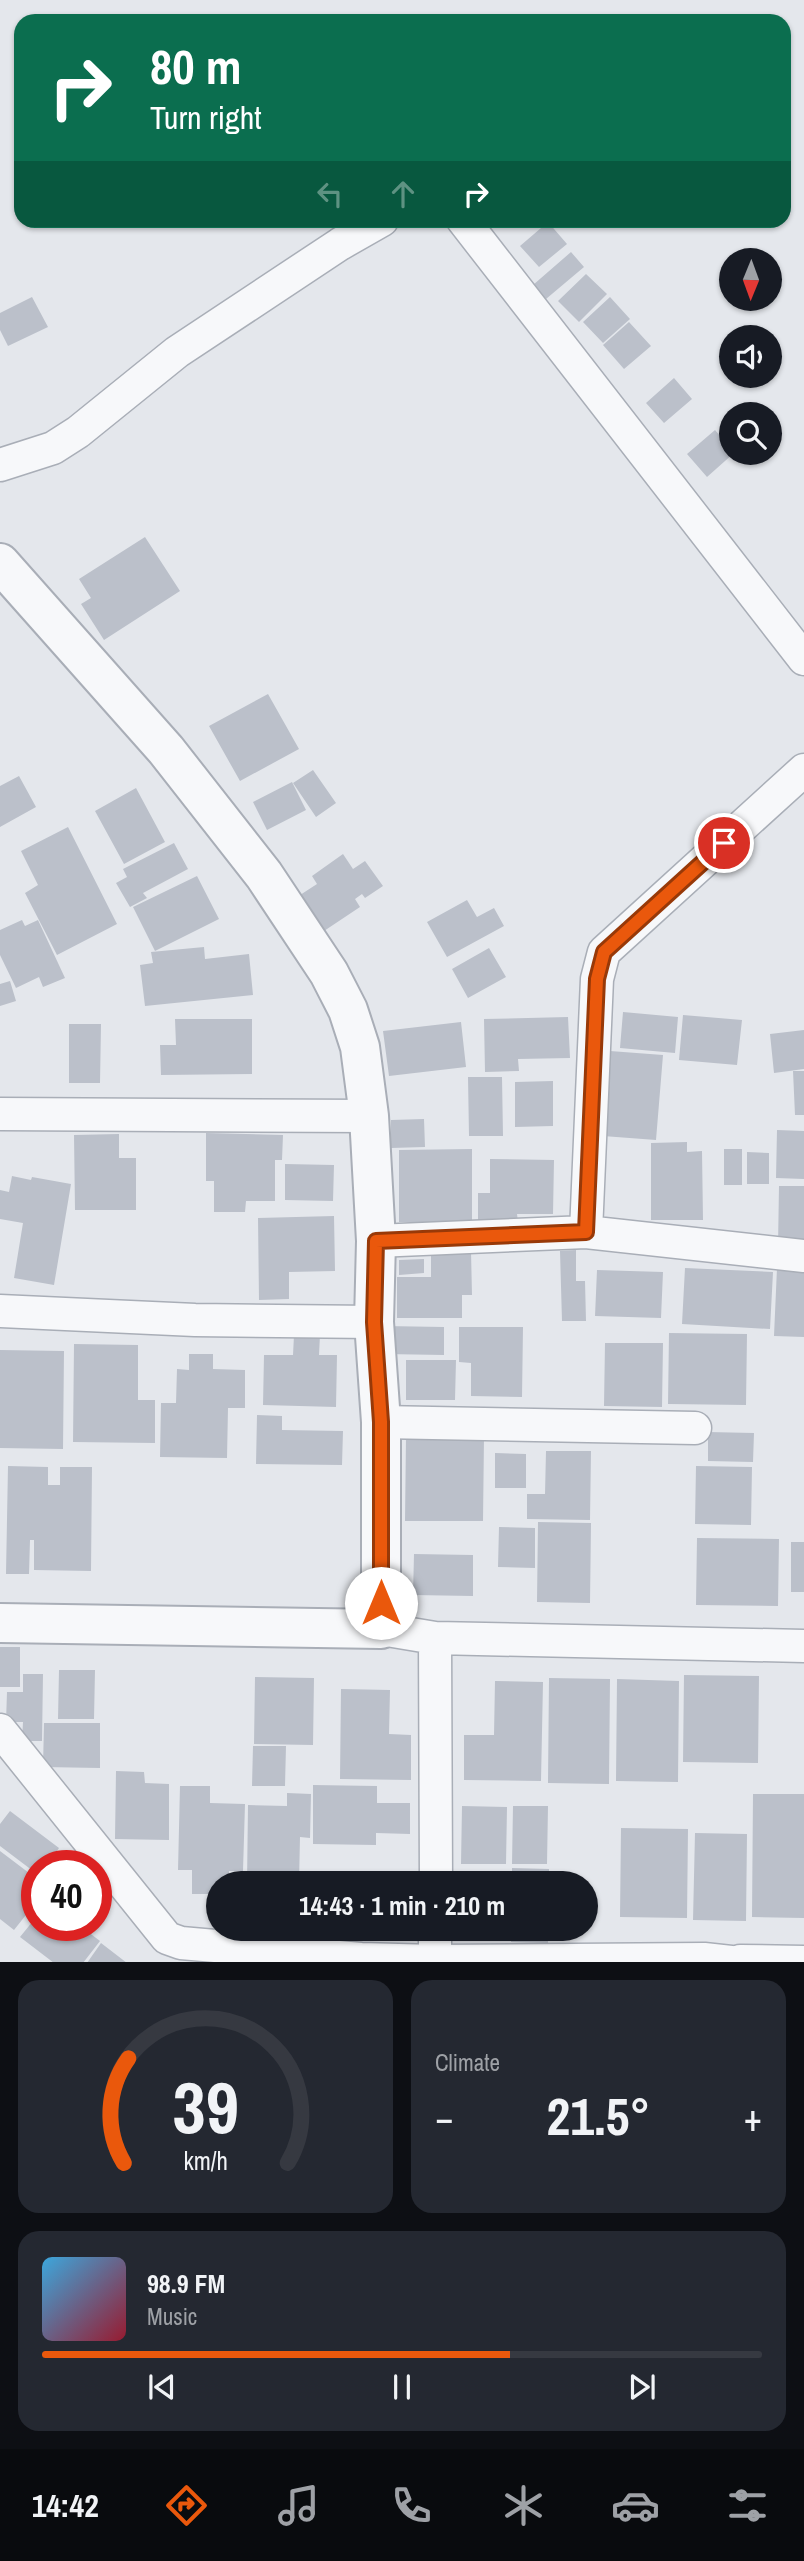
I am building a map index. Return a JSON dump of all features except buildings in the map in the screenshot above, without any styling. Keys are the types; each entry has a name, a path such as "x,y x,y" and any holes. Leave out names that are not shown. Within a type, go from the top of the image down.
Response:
{"street":[{"path":"0,465 53,447 78,432 177,352 368,228"},
{"path":"469,228 804,659"},
{"path":"0,563 166,750 264,875 322,962 348,1010 360,1047 369,1116 376,1241 374,1322 381,1422 381,1629"},
{"path":"586,1232 597,979 604,952 804,770"},
{"path":"0,1114 369,1116"},
{"path":"376,1241 586,1232 804,1256"},
{"path":"0,1311 195,1320 374,1322"},
{"path":"381,1422 695,1427"},
{"path":"0,1623 381,1629 435,1638 804,1646"},
{"path":"435,1638 436,1871"},
{"path":"6,1752 160,1950 181,1943 361,1961 704,1959 804,1962"},
{"path":"435,1941 435,1961"}],"route":[{"path":"381,1603 381,1422 374,1322 376,1241 586,1232 597,979 604,952 724,843"}]}
